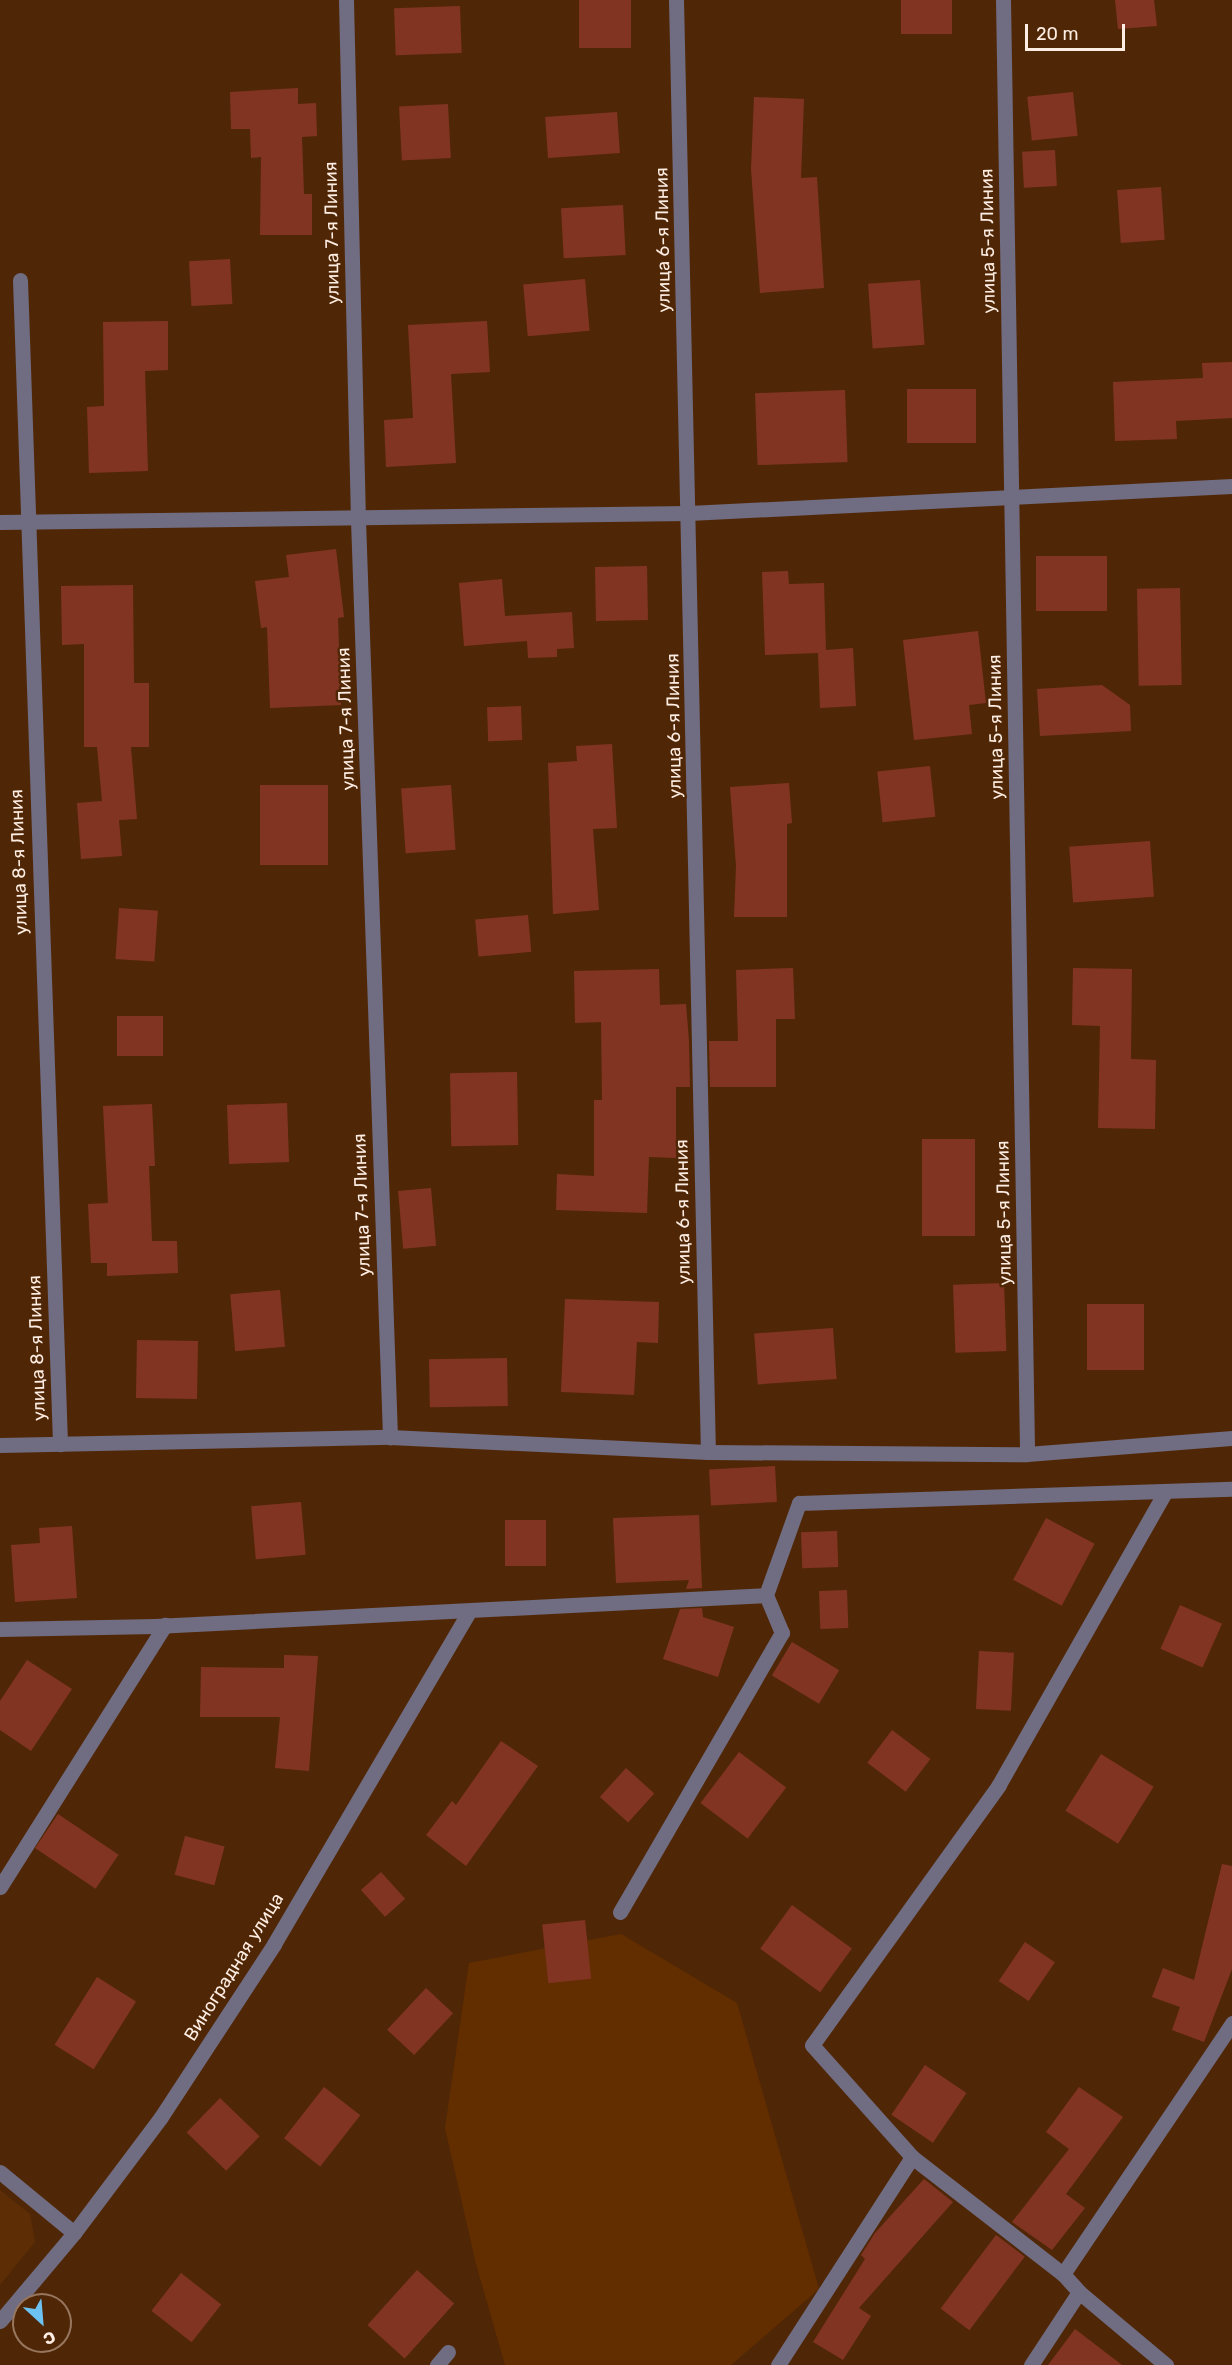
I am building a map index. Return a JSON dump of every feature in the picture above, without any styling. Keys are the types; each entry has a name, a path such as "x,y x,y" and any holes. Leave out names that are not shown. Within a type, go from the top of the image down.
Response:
{"street":[{"name":"улица 7-я Линия","path":"346,0 358,520 390,1437"},
{"name":"улица 6-я Линия","path":"676,0 708,1452"},
{"name":"улица 5-я Линия","path":"1003,0 1027,1454"},
{"name":"улица 8-я Линия","path":"20,280 60,1444"},
{"path":"0,522 358,520 689,513 1011,499 1232,486"},
{"path":"0,1445 390,1437 708,1452 1027,1454 1232,1438"},
{"path":"620,1912 782,1634 766,1595 799,1503 1164,1494 1232,1490"},
{"path":"1164,1494 999,1785 812,2045 912,2157 1063,2274 1079,2292 1166,2365"},
{"path":"0,1629 165,1626 766,1595"},
{"name":"Виноградная улица","path":"0,2321 74,2234 161,2117 274,1944 469,1612"},
{"path":"0,1887 165,1626"},
{"path":"1063,2274 1232,2023"},
{"path":"777,2365 912,2157"},
{"path":"0,2172 74,2234"},
{"path":"1031,2365 1079,2292"},
{"path":"437,2365 448,2352"}],"shaded area":[{"path":"621,1934 737,2003 819,2289 731,2365 505,2365 476,2264 445,2128 469,1963"},
{"path":"0,2190 30,2214 35,2242 0,2285"}],"building":[{"path":"579,0 631,0 631,48 579,48"},
{"path":"901,0 952,0 952,34 901,34"},
{"path":"1115,0 1154,0 1157,26 1118,29"},
{"path":"460,6 462,53 396,55 394,8"},
{"path":"298,88 298,104 316,103 317,136 302,137 304,194 312,194 312,235 260,235 261,157 251,158 250,129 231,129 230,92"},
{"path":"1073,92 1078,136 1032,141 1027,97"},
{"path":"754,97 804,99 801,178 817,177 824,288 760,293 751,169"},
{"path":"448,104 451,158 402,160 399,107"},
{"path":"617,112 620,153 548,158 545,117"},
{"path":"1055,150 1057,186 1024,188 1022,152"},
{"path":"1161,187 1165,240 1121,243 1117,190"},
{"path":"623,205 626,255 564,258 561,208"},
{"path":"230,259 232,304 191,306 189,261"},
{"path":"585,279 590,331 528,336 523,284"},
{"path":"920,280 925,345 873,348 868,284"},
{"path":"168,321 168,370 145,371 148,471 89,473 87,407 104,406 103,322"},
{"path":"487,321 490,372 451,374 456,463 386,467 384,420 413,418 408,325"},
{"path":"1232,362 1232,418 1176,421 1177,439 1115,441 1113,382 1203,378 1202,363"},
{"path":"907,389 976,389 976,443 907,443"},
{"path":"845,390 848,462 758,465 755,393"},
{"path":"336,549 344,617 338,618 341,705 270,708 267,627 261,628 255,581 289,577 286,555"},
{"path":"1036,556 1107,556 1107,611 1036,611"},
{"path":"647,566 648,620 596,621 595,567"},
{"path":"788,571 789,584 824,583 826,650 853,648 856,706 820,708 818,653 765,655 762,572"},
{"path":"502,579 505,616 572,612 574,648 557,649 557,657 528,658 527,641 464,646 459,583"},
{"path":"133,585 134,683 149,683 149,747 131,747 137,819 119,820 122,856 81,859 77,803 102,801 97,747 84,747 84,644 62,645 61,586"},
{"path":"1180,588 1182,685 1139,686 1137,589"},
{"path":"978,631 986,703 969,705 972,734 914,740 903,640"},
{"path":"1102,685 1130,705 1131,731 1040,736 1037,689"},
{"path":"521,706 522,740 488,741 487,707"},
{"path":"612,744 617,828 593,829 599,910 553,914 548,763 577,761 576,746"},
{"path":"930,766 935,817 883,822 877,772"},
{"path":"789,783 792,823 787,824 787,917 734,917 736,866 730,787"},
{"path":"260,785 328,785 328,865 260,865"},
{"path":"451,785 456,850 406,853 401,788"},
{"path":"1150,841 1154,897 1073,903 1069,847"},
{"path":"119,908 158,911 154,962 115,959"},
{"path":"528,915 531,952 478,956 475,920"},
{"path":"793,968 795,1019 776,1019 776,1087 710,1087 709,1041 738,1041 736,970"},
{"path":"1073,968 1132,969 1131,1059 1156,1060 1155,1129 1098,1128 1100,1026 1072,1025"},
{"path":"659,969 660,1005 686,1004 690,1087 676,1087 676,1158 649,1157 647,1213 556,1210 557,1174 594,1176 594,1100 602,1100 601,1022 575,1023 574,971"},
{"path":"117,1016 163,1016 163,1056 117,1056"},
{"path":"517,1072 518,1145 451,1146 450,1073"},
{"path":"287,1103 289,1162 229,1164 227,1105"},
{"path":"152,1104 155,1166 149,1166 152,1241 177,1241 178,1273 107,1276 107,1263 91,1263 88,1204 108,1203 103,1106"},
{"path":"922,1139 975,1139 975,1236 922,1236"},
{"path":"431,1188 436,1246 403,1249 398,1191"},
{"path":"1004,1283 1006,1351 955,1353 953,1285"},
{"path":"280,1290 285,1347 235,1351 230,1294"},
{"path":"565,1299 659,1302 658,1343 637,1342 634,1395 561,1392"},
{"path":"1087,1304 1144,1304 1144,1370 1087,1370"},
{"path":"833,1328 837,1379 758,1384 754,1334"},
{"path":"137,1340 198,1341 197,1399 136,1398"},
{"path":"507,1358 508,1406 430,1407 429,1359"},
{"path":"775,1466 777,1502 711,1505 709,1469"},
{"path":"301,1502 306,1555 256,1559 251,1506"},
{"path":"699,1515 702,1588 686,1589 689,1580 616,1583 613,1518"},
{"path":"1046,1518 1095,1544 1062,1606 1013,1580"},
{"path":"505,1520 546,1520 546,1566 505,1566"},
{"path":"72,1526 77,1598 15,1602 11,1545 40,1543 39,1528"},
{"path":"837,1531 838,1567 802,1568 801,1532"},
{"path":"847,1590 848,1628 820,1629 819,1591"},
{"path":"1180,1605 1222,1624 1202,1668 1160,1649"},
{"path":"702,1608 703,1617 734,1627 718,1677 663,1659 680,1609"},
{"path":"792,1642 839,1670 819,1704 772,1675"},
{"path":"979,1651 1014,1653 1011,1711 976,1709"},
{"path":"284,1655 318,1656 309,1771 275,1768 280,1717 200,1717 201,1667 284,1668"},
{"path":"27,1660 72,1689 31,1751 0,1730 0,1701"},
{"path":"892,1730 930,1759 906,1792 867,1763"},
{"path":"501,1741 538,1766 466,1866 426,1835 452,1801 456,1805"},
{"path":"739,1752 786,1788 748,1839 700,1803"},
{"path":"1101,1754 1154,1787 1118,1844 1065,1811"},
{"path":"626,1768 654,1793 628,1822 600,1797"},
{"path":"58,1814 119,1855 96,1889 35,1848"},
{"path":"185,1836 225,1847 214,1885 175,1875"},
{"path":"1222,1864 1232,1866 1232,1969 1204,2042 1172,2030 1180,2007 1152,1997 1163,1968 1194,1980"},
{"path":"381,1872 405,1899 385,1917 361,1890"},
{"path":"792,1905 852,1948 820,1992 760,1949"},
{"path":"585,1920 591,1979 548,1983 542,1924"},
{"path":"1025,1942 1055,1962 1029,2001 999,1981"},
{"path":"97,1977 136,2001 94,2069 55,2045"},
{"path":"426,1988 453,2013 414,2055 387,2030"},
{"path":"925,2065 966,2093 933,2143 891,2115"},
{"path":"324,2087 360,2115 320,2167 284,2138"},
{"path":"1079,2087 1123,2117 1066,2194 1085,2208 1052,2250 1012,2222 1069,2149 1046,2132"},
{"path":"220,2098 260,2136 226,2171 187,2133"},
{"path":"924,2179 953,2202 859,2308 871,2316 843,2360 813,2342 865,2259 861,2255 875,2233"},
{"path":"996,2235 1025,2257 969,2330 941,2308"},
{"path":"417,2270 454,2303 405,2358 367,2325"},
{"path":"181,2273 221,2304 192,2342 151,2311"},
{"path":"1075,2329 1122,2365 1048,2365"}]}
